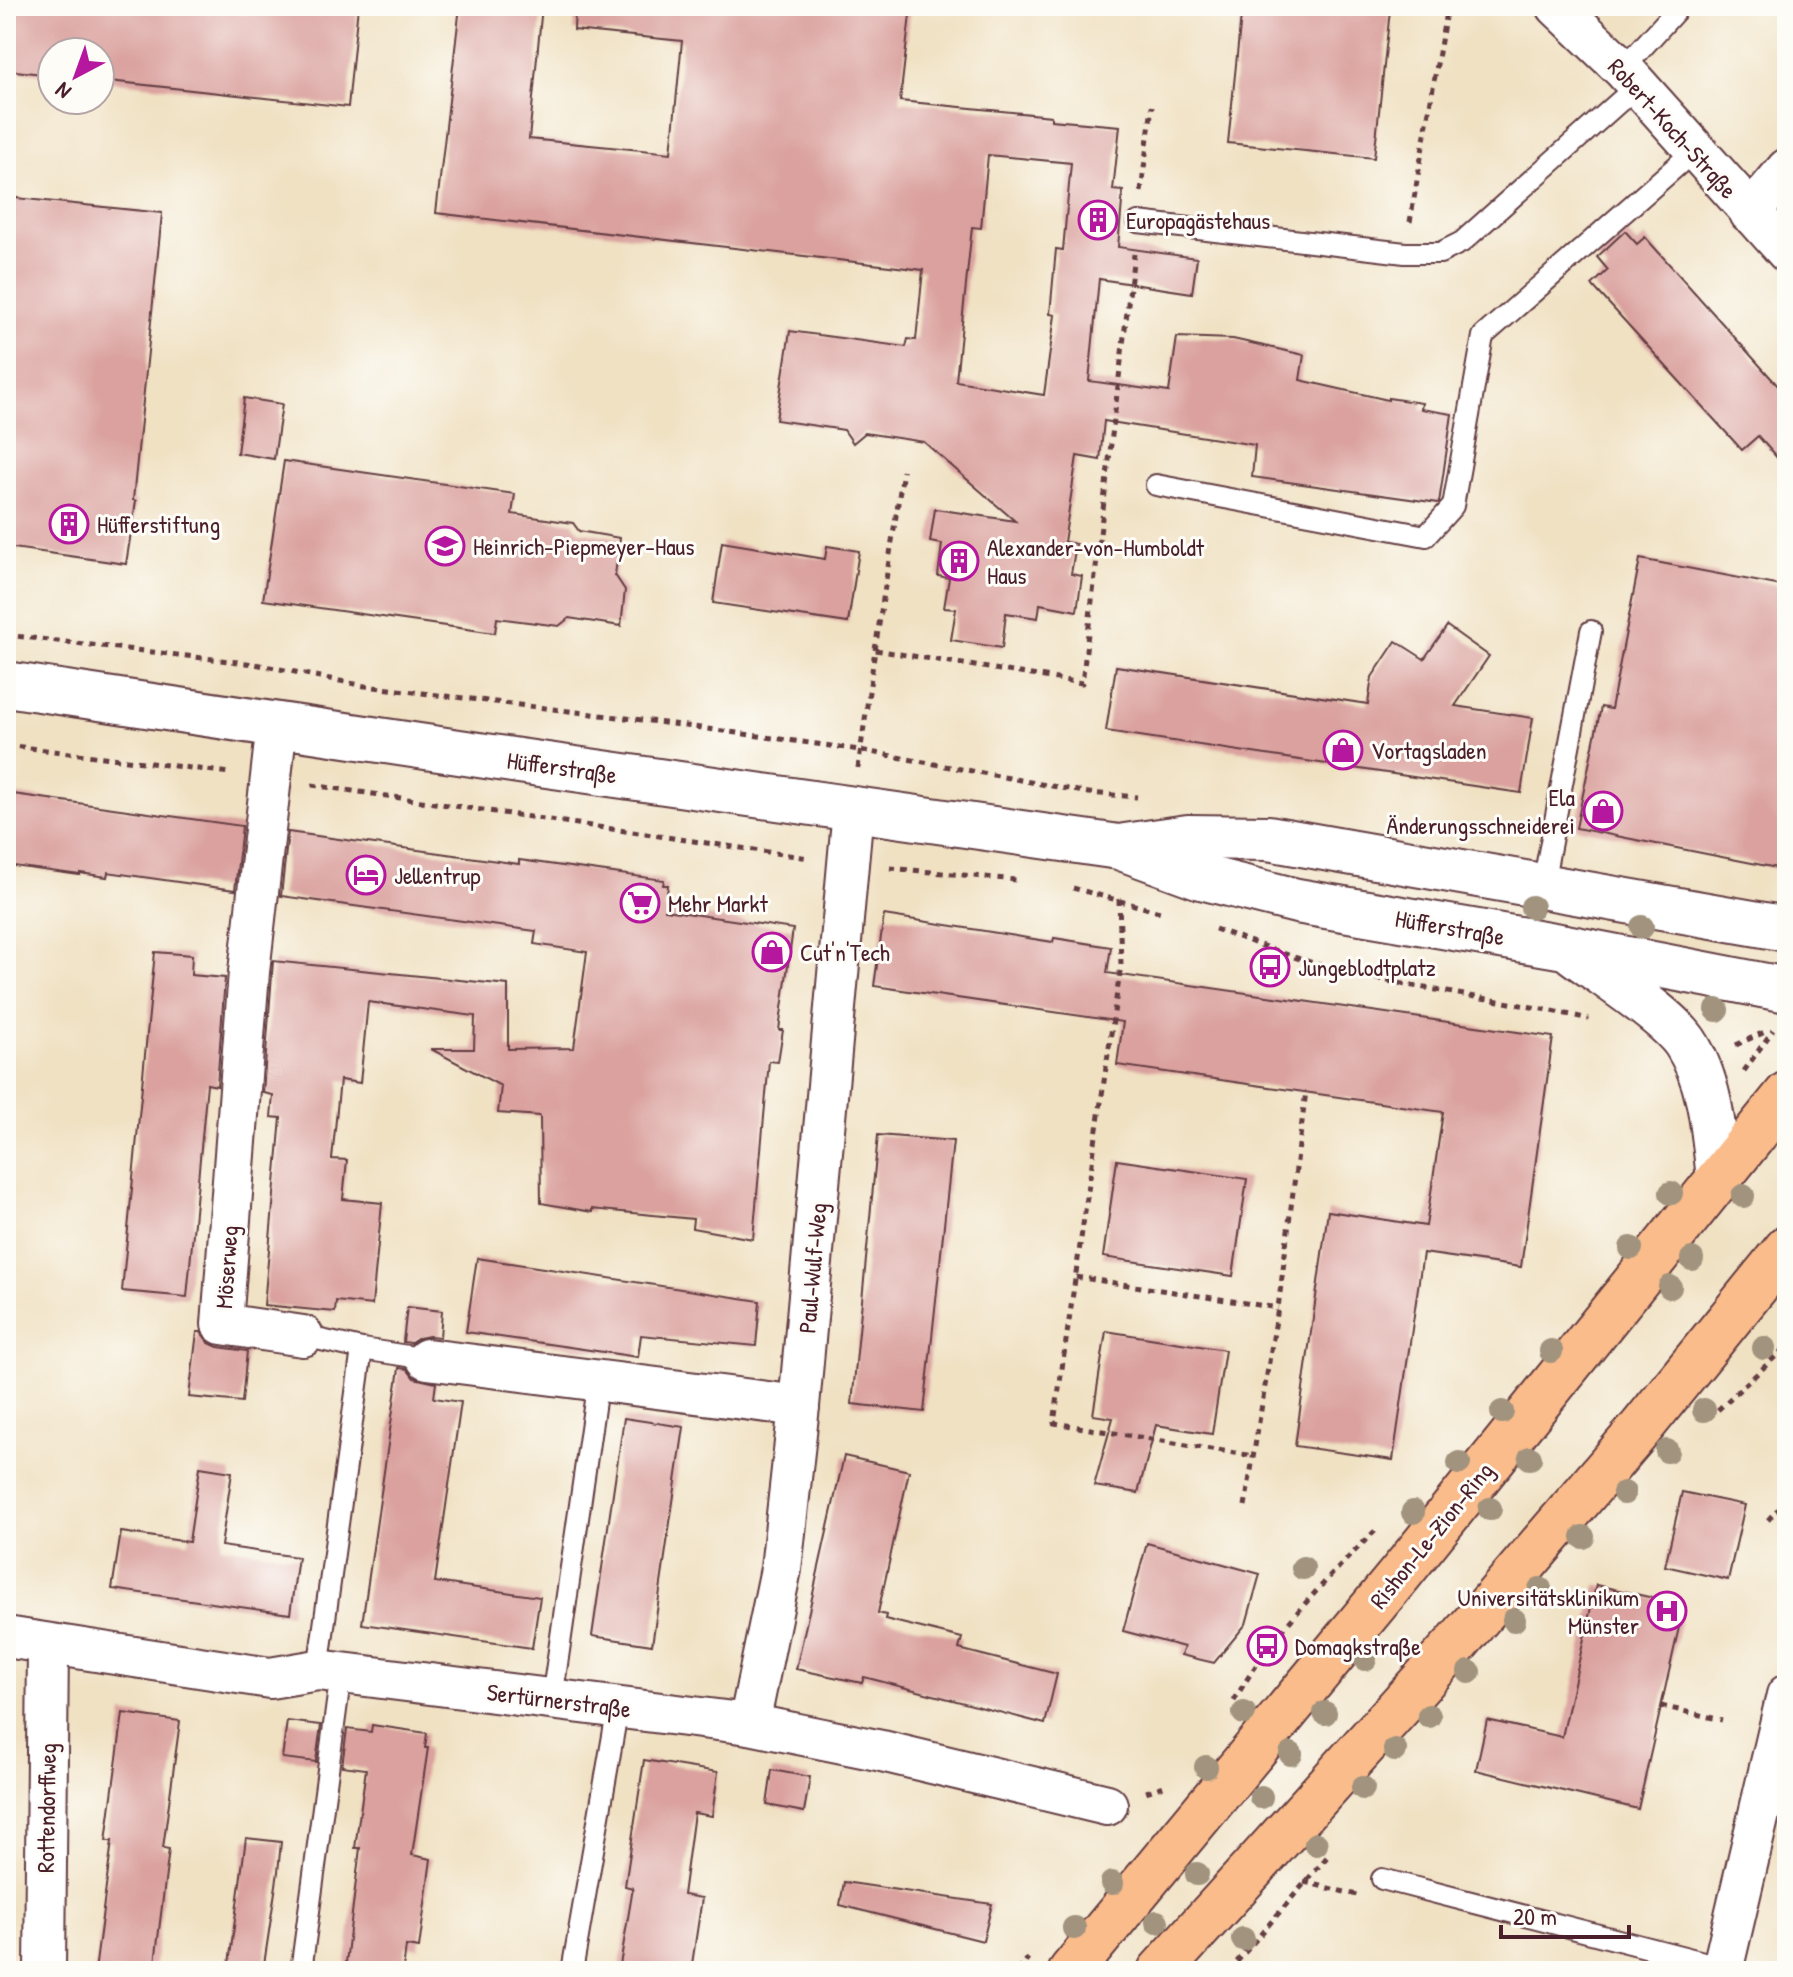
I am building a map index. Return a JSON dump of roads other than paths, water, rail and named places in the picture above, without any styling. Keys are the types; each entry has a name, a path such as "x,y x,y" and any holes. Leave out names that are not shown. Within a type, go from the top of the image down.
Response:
{"main road":[{"name":"Rishon-Le-Zion-Ring","path":"1071,1971 1421,1548 1787,1094"},
{"path":"1160,1971 1392,1716 1559,1524 1787,1248"}],"street":[{"name":"Robert-Koch-Straße","path":"1557,6 1630,78 1787,252"},
{"path":"1750,213 1787,169"},
{"name":"Hüfferstraße","path":"6,684 1119,847 1201,877 1297,901 1565,947 1787,990"},
{"name":"Möserweg","path":"277,724 249,972 222,1324 303,1336"},
{"name":"Paul-Wulf-Weg","path":"749,1724 781,1569 799,1406 853,809"},
{"name":"Hüfferstraße","path":"1119,847 1188,837 1268,838 1787,929"},
{"path":"1565,947 1651,1011 1683,1039 1697,1062 1712,1117 1719,1179"},
{"name":"Möserweg","path":"427,1359 799,1406"},
{"name":"Sertürnerstraße","path":"6,1637 270,1678 329,1671 749,1724 882,1751 1107,1805"},
{"name":"Rottendorffweg","path":"45,1971 48,1645"},
{"path":"1722,1969 1787,1695"}],"lane":[{"path":"1138,222 1405,253 1440,253 1462,242 1630,78 1680,6"},
{"path":"1156,485 1426,536 1453,506 1483,336 1695,150"},
{"path":"1543,884 1591,631"},
{"name":"Möserweg","path":"303,1336 427,1359"},
{"path":"301,1971 362,1349"},
{"path":"552,1699 598,1380"},
{"path":"572,1971 618,1707"},
{"path":"1382,1879 1722,1969"}],"place":[{"name":"Europagästehaus","path":"1098,220"},
{"name":"Hüfferstiftung","path":"69,524"},
{"name":"Heinrich-Piepmeyer-Haus","path":"445,546"},
{"name":"Alexander-von-Humboldt Haus","path":"959,561"},
{"name":"Vortagsladen","path":"1343,750"},
{"name":"Ela Änderungsschneiderei","path":"1603,811"},
{"name":"Jellentrup","path":"366,875"},
{"name":"Mehr Markt","path":"640,903"},
{"name":"Cut'n'Tech","path":"772,952"},
{"name":"Jungeblodtplatz","path":"1270,967"},
{"name":"Universitätsklinikum Münster","path":"1667,1611"},
{"name":"Domagkstraße","path":"1267,1646"}]}
